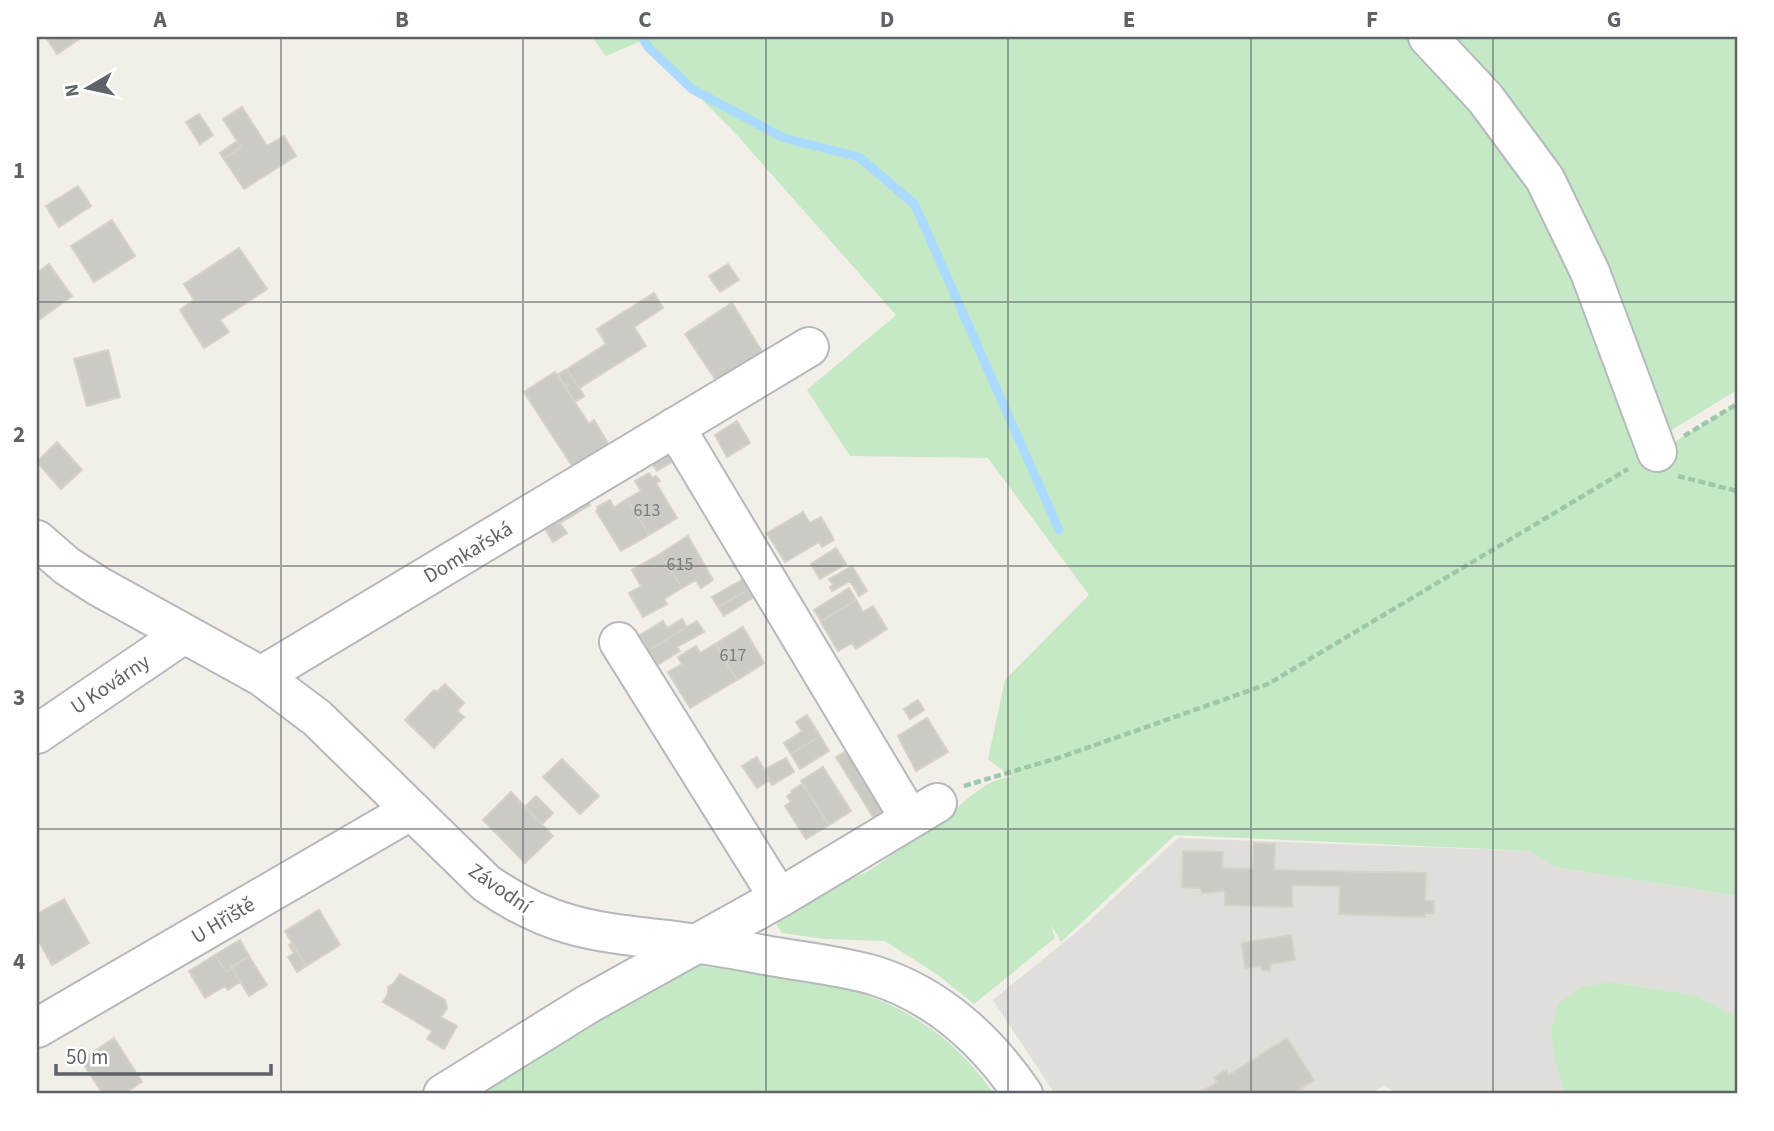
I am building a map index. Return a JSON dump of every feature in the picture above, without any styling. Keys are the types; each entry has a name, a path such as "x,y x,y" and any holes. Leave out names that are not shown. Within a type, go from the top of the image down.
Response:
{"street":[{"path":"1428,37 1485,98 1545,179 1590,272 1657,452"},
{"name":"Domkařská","path":"261,676 809,347"},
{"path":"443,1094 588,1004 699,944 924,811 675,428"},
{"name":"Závodní","path":"37,540 82,576 261,676 317,718 485,883 532,912 591,930 699,944 846,969 877,977 937,1006 968,1030 1000,1063 1023,1094"},
{"name":"U Kovárny","path":"37,734 184,634"},
{"path":"620,642 779,898"},
{"name":"U Hřiště","path":"37,1028 410,811"}],"path":[{"path":"924,811 969,783 1064,756 1268,684 1737,404"},
{"path":"1657,452 1673,474 1737,491"}],"shaded area":[{"path":"1178,838 1531,851 1556,867 1737,896 1737,1017 1694,995 1611,982 1565,1094 1397,1094 1384,1085 1371,1094 1055,1094 993,1000 1085,925"}],"green space":[{"path":"592,37 1409,37 1482,119 1529,183 1658,452 1737,404 1737,896 1556,867 1530,851 1175,835 1061,942 1051,925 1055,938 974,1004 938,975 885,941 825,939 782,933 777,926 778,918 850,873 854,877 869,871 978,790 1011,777 988,759 1005,680 1089,595 988,458 850,456 807,390 896,315 736,134 643,40 606,56"},
{"path":"1450,37 1737,37 1737,390 1670,431 1560,168 1523,114"},
{"path":"678,962 811,980 872,997 900,1010 951,1045 994,1094 461,1094"},
{"path":"1611,982 1694,995 1737,1017 1737,1094 1565,1094 1555,1059 1551,1031 1558,1004 1580,988"}],"building":[{"path":"46,37 82,37 57,54"},
{"path":"242,107 267,146 284,136 296,156 244,189 224,159 241,147 223,119"},
{"path":"199,114 213,135 200,144 186,122"},
{"path":"237,141 241,147 224,159 220,153"},
{"path":"78,186 91,206 59,227 46,206"},
{"path":"112,220 135,256 94,282 71,246"},
{"path":"239,248 267,289 220,320 229,332 204,348 180,310 194,300 184,284"},
{"path":"49,264 72,296 40,319 37,315 37,273"},
{"path":"728,264 739,280 720,292 709,276"},
{"path":"654,293 663,308 634,327 646,346 579,388 567,369 606,344 597,329"},
{"path":"732,303 763,353 717,382 685,334"},
{"path":"108,350 120,397 87,406 74,359"},
{"path":"567,369 584,396 575,402 566,388 568,385 565,386 558,374"},
{"path":"555,372 589,424 594,420 610,447 574,469 524,392"},
{"path":"737,421 750,443 727,457 715,435"},
{"path":"674,440 683,455 657,471 648,457"},
{"path":"57,442 82,470 61,489 37,462"},
{"path":"649,473 652,478 656,476 660,481 656,483 677,518 649,535 627,499 641,491 635,481"},
{"path":"582,494 590,505 558,524 552,513"},
{"path":"627,499 649,535 621,551 596,511 597,507 610,500 614,508"},
{"path":"803,512 810,523 821,517 834,540 822,547 819,542 785,562 767,533"},
{"path":"552,513 567,533 553,542 540,520"},
{"path":"688,536 713,580 701,588 696,580 682,588 660,554"},
{"path":"836,548 846,564 820,579 811,564"},
{"path":"660,554 682,588 664,599 667,604 643,617 629,593 641,586 632,570"},
{"path":"852,566 867,591 859,596 850,581 832,591 830,587 833,585 829,579"},
{"path":"752,574 758,584 718,607 712,597"},
{"path":"758,584 762,592 724,616 718,607"},
{"path":"849,588 858,603 856,600 821,621 814,610"},
{"path":"856,600 863,612 873,606 887,629 856,649 852,643 838,651 821,622"},
{"path":"682,619 687,627 649,650 640,635 663,621 667,628"},
{"path":"697,621 704,632 677,647 680,651 657,665 649,650"},
{"path":"743,627 764,663 737,680 715,644"},
{"path":"715,644 737,680 690,708 668,672 682,664 678,657 696,646 700,653"},
{"path":"445,684 464,703 457,711 464,717 434,748 405,720 434,690 437,692"},
{"path":"918,700 924,710 910,719 904,709"},
{"path":"807,715 820,736 791,754 784,743 802,731 796,722"},
{"path":"927,718 948,752 916,771 898,736"},
{"path":"820,736 829,751 800,769 791,754"},
{"path":"853,747 890,807 873,817 836,757"},
{"path":"757,757 770,780 757,788 742,766"},
{"path":"786,758 794,772 772,785 764,770"},
{"path":"562,759 599,796 580,814 543,777"},
{"path":"823,767 851,811 829,825 801,781"},
{"path":"802,784 829,825 806,839 785,806 791,802 787,796"},
{"path":"511,792 553,836 525,863 483,820"},
{"path":"536,796 553,813 542,824 525,807"},
{"path":"1254,843 1275,844 1274,870 1426,873 1425,901 1434,901 1434,913 1425,913 1425,917 1339,914 1340,886 1292,885 1292,907 1225,905 1225,891 1202,893 1201,888 1182,887 1183,851 1223,852 1222,868 1253,869"},
{"path":"64,899 89,943 52,965 37,938 37,914"},
{"path":"319,910 340,945 306,966 285,931"},
{"path":"1291,935 1295,960 1270,964 1270,970 1262,971 1261,966 1245,968 1242,943"},
{"path":"240,940 249,956 226,972 215,955"},
{"path":"292,943 306,966 297,972 288,957 294,953 289,945"},
{"path":"215,955 226,972 232,968 240,982 228,990 225,986 205,998 189,971"},
{"path":"249,956 267,985 249,996 231,967"},
{"path":"400,974 445,1000 447,1008 441,1017 457,1026 444,1049 427,1039 432,1031 383,1002 388,994 388,987"},
{"path":"114,1038 142,1082 123,1094 103,1094 81,1060"},
{"path":"1287,1038 1314,1080 1293,1094 1198,1094 1217,1082 1214,1078 1226,1070 1229,1075"}],"waterway":[{"path":"642,37 648,47 692,89 784,138 859,157 915,205 1059,530"}]}
